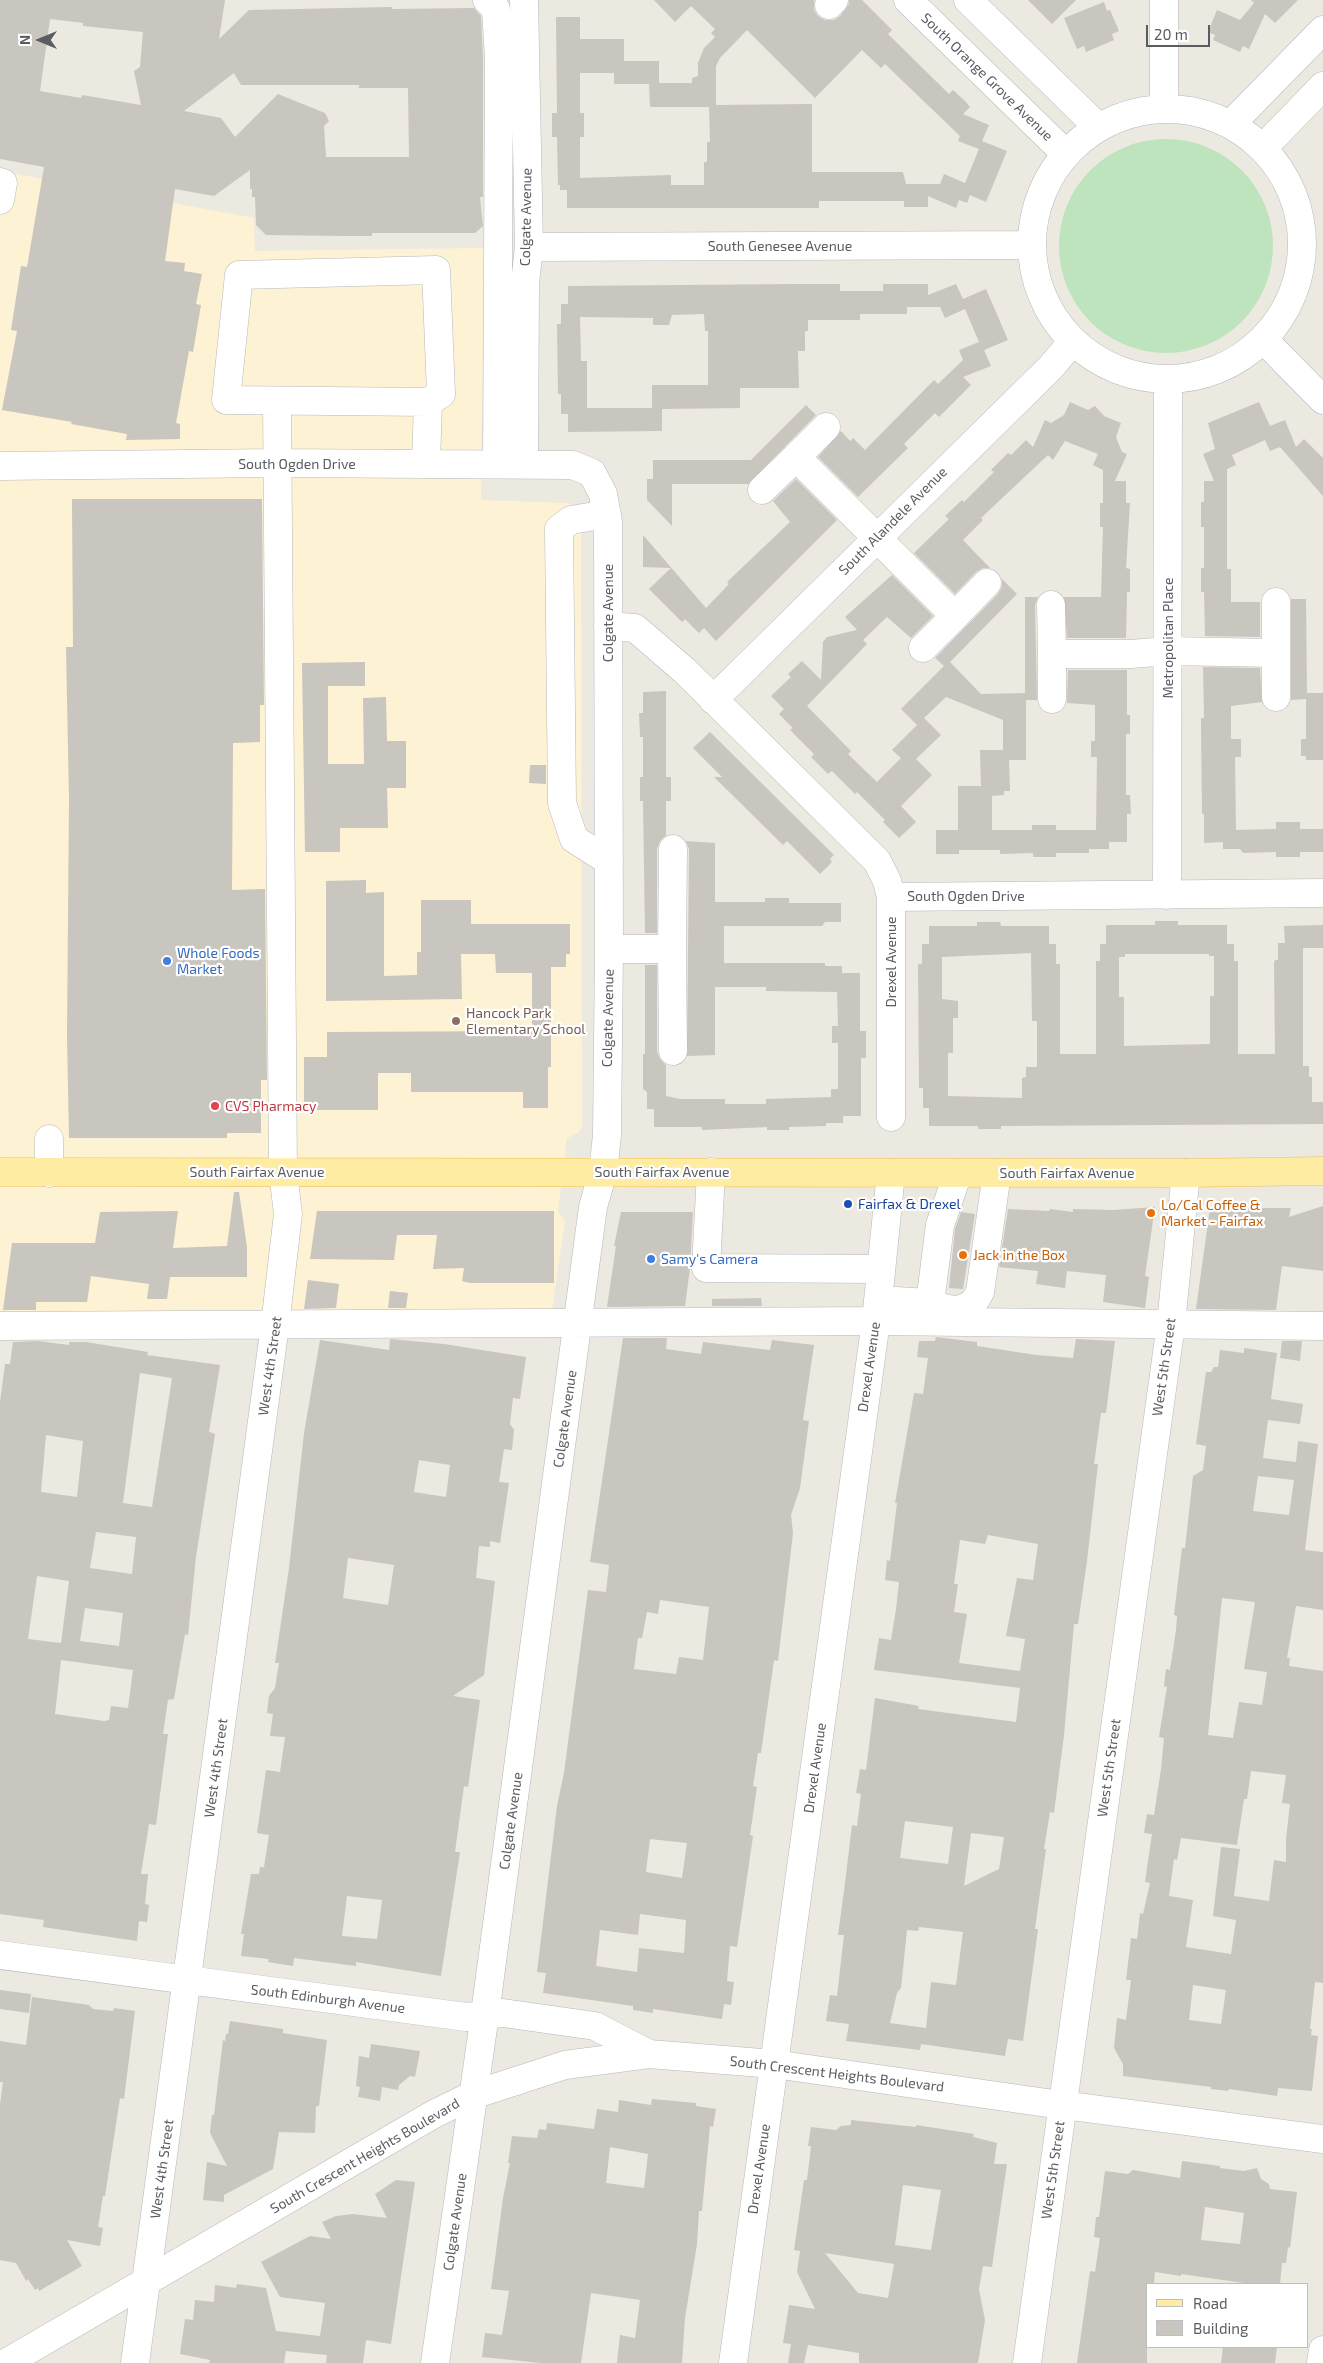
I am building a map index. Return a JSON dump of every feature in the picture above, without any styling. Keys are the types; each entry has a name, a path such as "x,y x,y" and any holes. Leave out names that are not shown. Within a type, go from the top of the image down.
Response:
{"main road":[{"name":"South Fairfax Avenue","path":"0,1172 1186,1173 1323,1171"}],"street":[{"path":"487,0 496,9 499,59 497,464"},
{"name":"Colgate Avenue","path":"524,0 529,247 525,282 524,464"},
{"name":"South Orange Grove Avenue","path":"908,0 1065,153"},
{"path":"968,0 1098,127"},
{"path":"1164,0 1164,108"},
{"path":"1231,124 1323,30"},
{"path":"1263,148 1323,86"},
{"path":"1164,108 1198,111 1231,124 1263,148 1285,176 1312,247 1285,312 1264,340 1236,362 1203,375 1168,381 1133,376 1100,363 1072,342 1050,313 1036,280 1031,245 1035,212 1046,180 1065,153 1098,127 1130,113 1164,108"},
{"path":"0,182 3,183 0,200"},
{"name":"South Genesee Avenue","path":"529,247 1031,245"},
{"path":"436,270 441,394 428,402 226,400 239,275 436,270"},
{"path":"1264,340 1323,400"},
{"name":"South Alandele Avenue","path":"714,700 1050,367 1072,342"},
{"name":"Metropolitan Place","path":"1167,895 1168,381"},
{"name":"West 4th Street","path":"135,2363 188,1980 288,1214 283,1172 277,400"},
{"path":"426,464 428,402"},
{"path":"762,490 826,427"},
{"path":"796,458 875,539 955,616"},
{"name":"South Ogden Drive","path":"0,466 277,463 524,464 573,466 592,474"},
{"name":"Colgate Avenue","path":"436,2363 485,2014 593,1207 603,1172 607,1135 609,861 607,514 603,494 592,474"},
{"path":"607,514 571,520 559,529 562,803 574,839 609,861"},
{"path":"923,648 988,583"},
{"path":"1276,602 1276,697"},
{"path":"1051,605 1052,698"},
{"name":"South Ogden Drive","path":"608,626 635,628 685,671 877,861 887,881 890,897 1323,892"},
{"path":"1052,654 1131,654 1168,651 1276,654"},
{"path":"673,849 673,1051"},
{"name":"Drexel Avenue","path":"890,897 890,1117"},
{"path":"609,949 672,949"},
{"path":"49,1138 49,1173"},
{"path":"711,1172 706,1268 881,1269"},
{"name":"Drexel Avenue","path":"733,2363 877,1311 891,1173"},
{"path":"941,1312 940,1225 958,1173"},
{"path":"941,1312 966,1309 976,1301 980,1292 997,1173"},
{"name":"West 5th Street","path":"1027,2363 1171,1324 1186,1173"},
{"path":"0,1326 578,1324 877,1311 941,1312 1171,1324 1323,1326"},
{"name":"South Edinburgh Avenue","path":"0,1955 466,2017 505,2013 595,2026 649,2054"},
{"name":"South Crescent Heights Boulevard","path":"6,2363 147,2279 434,2114 473,2095 565,2065 649,2054 774,2064 1062,2105 1323,2139"},
{"path":"1321,2363 1323,2350"}],"shaded area":[{"path":"0,171 254,218 255,251 484,248 481,500 567,503 576,507 581,518 582,1127 578,1133 567,1138 558,1212 565,1221 548,1338 0,1336"}],"green space":[{"path":"1156,139 1176,139 1207,147 1226,157 1242,170 1255,186 1265,205 1271,225 1273,246 1271,267 1265,287 1255,306 1242,322 1226,335 1197,349 1176,353 1156,353 1135,349 1106,335 1083,314 1063,277 1059,256 1059,236 1063,215 1077,186 1098,163 1135,143"}],"building":[{"path":"0,0 225,0 219,39 249,10 392,7 392,9 474,8 481,16 483,59 483,197 480,197 483,226 475,233 372,233 372,236 266,235 256,225 255,197 252,197 252,189 250,189 250,170 214,196 175,189 165,261 185,263 184,271 202,274 196,304 201,305 193,352 189,351 176,423 180,424 180,439 126,440 127,434 2,410 17,331 11,330 21,266 27,267 44,167 0,159","holes":["50,19 83,23 83,26 143,32 140,67 134,71 141,105 82,95 81,98 40,91","234,73 241,85 359,85 359,88 408,88 409,157 326,157 324,126 329,121 325,113 278,94 235,137 221,118 184,111"]},
{"path":"654,0 814,0 814,10 818,16 825,20 834,20 840,16 849,4 849,0 862,0 892,30 888,34 949,94 953,90 965,101 970,107 963,114 989,125 982,141 1007,151 986,202 970,195 967,203 959,200 956,208 928,196 928,207 904,207 904,201 819,201 819,208 567,208 567,190 560,190 560,185 558,185 557,137 552,137 552,113 557,113 556,17 580,17 580,39 624,39 624,61 659,61 659,83 692,83 692,78 698,76 698,63 704,48 715,37 711,33 715,29 691,6 675,22","holes":["747,30 815,98 862,50 881,68 885,64 960,136 958,141 979,149 965,183 944,174 940,184 906,184 903,172 812,172 812,104 716,105 716,66 720,58","580,73 614,73 614,84 649,84 650,107 709,107 710,142 707,142 707,162 704,162 704,185 671,185 671,175 580,178 580,137 584,137 584,113 580,113"]},
{"path":"1028,0 1076,0 1052,24"},
{"path":"1251,0 1298,0 1275,23 1265,14 1249,49 1243,46 1240,52 1213,40 1215,35 1208,32 1217,10 1240,20 1254,3"},
{"path":"1104,2 1107,11 1110,10 1119,31 1112,34 1114,40 1086,52 1084,46 1077,49 1064,18"},
{"path":"840,284 840,291 883,291 883,284 928,284 928,295 956,284 963,299 986,289 1008,340 984,350 991,366 963,377 971,385 939,417 935,413 904,444 908,448 858,497 818,457 841,431 850,441 853,438 865,450 934,380 938,384 963,360 959,350 979,342 965,309 945,318 940,307 907,307 907,314 860,314 860,320 808,320 808,331 805,331 805,351 798,351 799,388 740,388 740,408 662,409 662,431 568,432 568,414 561,414 561,394 558,394 557,324 561,324 561,304 568,304 568,286","holes":["704,314 705,331 708,331 708,385 652,385 652,408 587,408 587,361 581,361 580,317 653,318 653,325 669,325 672,315"]},
{"path":"1070,402 1088,410 1095,406 1104,416 1121,423 1116,437 1122,452 1127,454 1115,481 1126,481 1126,503 1130,503 1126,568 1130,569 1130,592 1127,592 1126,638 1067,638 1064,597 1101,597 1103,527 1100,527 1100,503 1103,503 1103,470 1093,465 1098,454 1065,441 1053,460 1048,455 981,518 983,520 963,540 990,568 983,568 976,572 955,594 914,553 949,519 945,516 962,500 964,502 994,472 991,470 1008,453 1011,455 1026,440 1033,447 1045,420 1051,423 1064,415"},
{"path":"1259,402 1270,426 1285,420 1296,447 1304,439 1323,458 1323,496 1280,447 1270,451 1265,440 1232,455 1236,465 1227,469 1227,569 1231,569 1231,602 1260,602 1260,637 1205,636 1204,592 1201,592 1201,568 1204,568 1204,527 1201,527 1201,502 1204,502 1204,481 1214,481 1203,454 1215,449 1208,423"},
{"path":"806,405 816,415 748,484 672,484 672,526 647,500 647,479 653,479 653,460 751,460"},
{"path":"796,479 837,520 716,641 704,628 699,633 685,619 682,622 649,589 671,568 643,567 643,535 706,608 729,584 727,582 790,522 773,501"},
{"path":"72,499 262,499 264,705 260,705 260,742 233,743 232,890 265,889 267,1080 261,1080 261,1133 227,1133 227,1138 69,1138 67,1036 69,800 66,647 73,647"},
{"path":"892,575 933,616 911,638 887,617 863,640 867,644 807,706 851,751 848,754 877,782 901,758 892,750 917,725 901,709 944,666 935,658 998,594 1002,587 1002,579 1017,594 950,662 981,694 1025,693 1025,597 1038,597 1035,605 1037,700 1026,700 1026,760 1009,760 1010,791 1004,791 1004,795 992,796 992,830 1032,830 1032,825 1056,825 1056,830 1096,830 1097,757 1091,757 1091,741 1095,741 1095,705 1067,703 1068,670 1127,670 1127,715 1130,715 1130,734 1126,734 1126,795 1130,795 1131,814 1127,814 1127,842 1109,842 1109,849 1089,849 1089,853 1056,853 1056,857 1033,857 1033,853 1000,854 1000,850 959,850 959,854 936,854 936,830 958,830 958,786 981,786 980,750 1003,750 1003,720 946,697 924,718 941,735 916,759 932,775 901,806 916,822 899,838 883,822 885,820 857,792 855,794 832,771 828,774 811,757 814,754 790,730 793,728 779,714 784,709 771,696 791,677 788,674 802,661 821,680 823,642 827,637 857,630 845,617"},
{"path":"1291,599 1306,599 1307,693 1323,693 1323,760 1306,760 1306,756 1301,756 1301,739 1306,739 1306,699 1291,700"},
{"path":"365,662 365,686 328,686 328,764 364,764 363,698 386,697 387,741 406,741 406,788 387,788 388,828 340,828 340,852 305,852 302,663"},
{"path":"1203,667 1260,668 1262,702 1231,706 1231,739 1241,739 1241,757 1235,757 1236,830 1276,829 1276,822 1300,822 1300,829 1323,829 1323,852 1300,852 1300,857 1276,857 1276,852 1243,853 1240,849 1223,849 1223,842 1204,843 1201,726 1201,718 1204,718"},
{"path":"666,691 666,777 671,777 671,801 666,801 666,835 660,841 657,849 657,933 645,933 643,801 640,801 640,777 643,777 643,737 640,737 639,713 643,713 643,692"},
{"path":"710,732 834,855 830,859 832,862 820,874 787,841 783,845 714,777 722,777 693,748"},
{"path":"530,765 546,765 546,784 529,783"},
{"path":"686,841 715,843 715,902 765,902 765,898 789,898 789,903 841,903 841,922 825,922 822,926 724,926 724,963 825,963 825,966 842,966 842,973 860,973 860,1031 866,1031 866,1058 861,1058 861,1116 843,1116 843,1123 826,1123 826,1126 789,1127 789,1130 767,1130 767,1127 702,1130 702,1127 654,1127 654,1109 647,1109 647,1092 643,1089 645,965 657,965 657,1051 660,1059 666,1065 666,1096 680,1099 725,1099 725,1104 766,1104 766,1099 831,1097 831,1089 838,1089 838,1043 832,1043 832,1026 838,1026 837,992 766,991 766,987 715,987 715,1055 687,1056 689,849"},
{"path":"366,880 366,893 384,892 384,976 417,975 417,952 421,952 421,900 471,900 471,924 570,924 570,954 566,954 566,967 551,967 551,1067 548,1067 548,1108 523,1108 523,1092 411,1092 411,1073 378,1073 378,1110 304,1110 304,1057 327,1057 327,1032 532,1031 532,973 496,973 495,954 461,954 462,999 326,1001 326,881"},
{"path":"1155,921 1178,921 1178,925 1227,925 1227,944 1234,944 1234,961 1238,961 1238,1054 1275,1054 1274,963 1275,960 1278,960 1278,943 1285,943 1284,926 1323,925 1323,948 1303,948 1303,1066 1309,1066 1309,1077 1312,1077 1312,1102 1323,1102 1323,1124 1001,1126 1001,1129 978,1129 978,1126 929,1126 929,1108 923,1108 923,1088 919,1088 918,964 922,964 922,944 929,944 929,926 977,926 977,922 1000,922 1001,926 1049,926 1049,944 1056,944 1056,964 1060,964 1060,1054 1096,1054 1096,961 1100,961 1100,944 1106,944 1106,925 1155,925","holes":["1031,953 1032,1021 1037,1021 1037,1067 1026,1067 1026,1077 1022,1078 1022,1098 948,1096 948,1053 953,1053 953,1018 958,1018 958,1001 942,999 942,957","1125,954 1209,954 1209,956 1214,956 1214,996 1210,996 1210,1044 1124,1046 1124,997 1119,997 1119,957 1125,957"]},
{"path":"234,1192 239,1192 247,1247 247,1277 170,1277 167,1299 147,1299 149,1284 91,1276 87,1302 36,1302 36,1310 3,1310 12,1243 95,1243 100,1212 178,1211 173,1248 227,1246"},
{"path":"1323,1206 1323,1271 1282,1266 1276,1310 1196,1309 1210,1208 1291,1208 1289,1217"},
{"path":"1155,1207 1145,1276 1149,1277 1145,1308 1103,1302 1106,1275 1067,1271 1065,1288 1036,1284 1038,1271 999,1267 1008,1209 1049,1211 1050,1209 1073,1212 1073,1209 1113,1210"},
{"path":"317,1211 554,1211 554,1283 470,1283 462,1281 464,1268 433,1269 437,1235 397,1235 394,1260 310,1259"},
{"path":"621,1212 693,1212 690,1268 685,1306 607,1307 616,1246 614,1246"},
{"path":"961,1212 975,1214 963,1289 949,1288 955,1229"},
{"path":"308,1280 339,1284 336,1308 304,1309"},
{"path":"390,1291 408,1293 406,1308 388,1308"},
{"path":"761,1298 762,1306 712,1306 712,1299"},
{"path":"936,1337 977,1342 977,1346 1036,1355 1073,1358 1076,1339 1115,1341 1106,1413 1101,1413 1094,1464 1098,1464 1087,1561 1078,1624 1074,1624 1064,1735 1054,1813 1050,1812 1044,1849 1046,1849 1035,1929 1038,1929 1023,2041 1008,2039 1005,2056 921,2044 920,2050 846,2041 849,2024 826,2021 830,1995 837,1996 844,1935 838,1935 852,1825 857,1826 861,1794 856,1793 860,1769 866,1770 875,1698 919,1706 918,1709 1016,1722 1020,1688 874,1670 879,1638 891,1640 896,1609 899,1582 885,1580 887,1560 890,1561 897,1503 895,1503 914,1393 923,1394 928,1358 917,1357 919,1341 935,1341","holes":["988,1535 1038,1544 1033,1580 1017,1578 1006,1636 1025,1639 1020,1671 959,1663 967,1614 954,1612 958,1584 954,1584 960,1540 985,1544","905,1821 953,1827 948,1864 900,1858","971,1833 1004,1837 999,1869 964,1886","919,1927 963,1932 956,1985 931,1982 926,2028 890,2023 897,1993 901,1988 907,1930 918,1931"]},
{"path":"623,1338 667,1338 666,1349 701,1354 703,1342 770,1350 772,1340 814,1345 803,1420 809,1421 800,1488 791,1515 793,1533 778,1661 774,1660 761,1753 758,1753 753,1786 757,1787 750,1835 753,1836 737,1947 730,1946 727,1981 734,1982 731,2005 724,2004 722,2019 653,2009 653,2013 633,2010 633,2006 543,1993 546,1973 537,1972 557,1806 564,1773 588,1590 606,1592 609,1565 590,1562","holes":["660,1600 709,1607 703,1660 679,1657 676,1674 634,1669 638,1638 642,1638 647,1612 658,1614","650,1839 687,1843 682,1878 646,1872","640,1914 686,1920 684,1953 639,1948 637,1972 596,1966 600,1930 638,1935"]},
{"path":"390,1339 444,1344 526,1357 520,1399 513,1398 510,1424 514,1430 512,1450 504,1449 499,1482 509,1483 500,1543 490,1541 490,1547 479,1546 476,1578 495,1581 484,1675 453,1696 480,1700 468,1787 464,1786 455,1852 460,1852 441,1976 356,1962 356,1966 294,1958 293,1966 268,1962 269,1959 241,1956 244,1934 241,1934 251,1874 259,1874 260,1867 264,1867 269,1835 257,1833 266,1770 280,1772 285,1737 270,1736 273,1714 267,1713 269,1696 275,1688 279,1663 275,1663 289,1568 304,1433 320,1340 389,1350","holes":["419,1460 450,1465 446,1497 414,1492","348,1558 394,1565 388,1605 343,1598","347,1896 382,1900 377,1939 342,1936"]},
{"path":"38,1341 69,1345 69,1342 86,1342 148,1352 147,1355 220,1365 209,1432 215,1434 196,1557 188,1635 185,1634 174,1699 168,1700 163,1734 168,1734 156,1825 149,1824 141,1874 148,1874 145,1904 149,1905 147,1922 139,1921 137,1941 43,1927 44,1920 0,1914 0,1402 5,1364 10,1364 13,1342","holes":["140,1373 172,1378 152,1507 123,1503","46,1435 83,1441 77,1497 41,1492","96,1532 136,1537 132,1574 90,1568","37,1576 69,1581 61,1643 28,1639","85,1608 123,1613 119,1646 80,1641","61,1660 133,1670 128,1708 111,1706 109,1720 104,1721 55,1714"]},
{"path":"1282,1341 1302,1341 1300,1361 1280,1358"},
{"path":"1244,1348 1277,1353 1271,1399 1303,1404 1300,1424 1268,1420 1263,1458 1296,1462 1298,1441 1318,1444 1305,1550 1323,1552 1323,1610 1296,1606 1287,1658 1290,1658 1289,1666 1323,1671 1323,1983 1315,1982 1310,2029 1312,2029 1311,2035 1318,2036 1312,2091 1278,2088 1277,2096 1229,2089 1228,2091 1211,2089 1211,2087 1123,2076 1123,2064 1114,2048 1117,2018 1126,2020 1131,1980 1126,1980 1131,1938 1137,1939 1140,1913 1143,1914 1150,1883 1145,1882 1152,1834 1144,1833 1147,1814 1154,1815 1161,1769 1164,1738 1159,1737 1167,1687 1164,1686 1166,1669 1170,1670 1176,1630 1177,1616 1174,1615 1182,1548 1185,1548 1193,1476 1203,1470 1206,1446 1196,1444 1206,1372 1211,1372 1214,1367 1218,1367 1220,1350 1244,1353","holes":["1258,1476 1294,1480 1289,1515 1253,1511","1222,1598 1255,1602 1244,1669 1267,1672 1262,1705 1239,1702 1233,1738 1208,1735","1251,1771 1286,1775 1282,1803 1290,1804 1286,1839 1286,1862 1274,1860 1269,1901 1234,1896 1240,1849 1221,1847 1213,1916 1236,1920 1231,1954 1186,1947 1193,1900 1169,1896 1174,1859 1177,1860 1181,1838 1237,1845 1244,1799 1247,1799","1193,1985 1226,1990 1221,2024 1189,2020"]},
{"path":"0,1990 31,1994 29,2013 0,2009"},
{"path":"32,1997 89,2005 93,2009 113,2011 114,2008 135,2011 124,2099 120,2098 105,2196 103,2196 98,2227 103,2228 100,2246 67,2240 82,2266 39,2291 38,2288 35,2290 28,2279 26,2281 16,2263 0,2260 0,2104 3,2082 0,2082 0,2041 26,2045"},
{"path":"230,2021 283,2029 283,2033 327,2040 319,2106 316,2106 315,2133 279,2132 273,2169 224,2195 224,2202 203,2200 207,2162 227,2166 210,2133 223,2040 225,2041 226,2034 228,2034"},
{"path":"371,2044 420,2051 415,2077 410,2076 399,2085 398,2090 382,2087 380,2101 358,2097 360,2087 356,2086 359,2056 369,2058"},
{"path":"652,2099 696,2103 696,2106 716,2109 713,2127 710,2126 702,2211 699,2211 697,2244 685,2318 682,2363 617,2363 620,2335 635,2338 640,2300 591,2293 581,2363 541,2363 482,2357 485,2333 502,2335 509,2291 491,2289 503,2198 510,2163 508,2163 512,2136 537,2138 539,2129 546,2130 547,2123 594,2129 597,2109 618,2112 619,2100 651,2105","holes":["610,2147 648,2154 644,2188 606,2183"]},
{"path":"851,2120 916,2127 916,2125 974,2134 973,2137 997,2143 994,2164 1007,2164 992,2267 983,2266 979,2289 985,2320 978,2363 859,2363 859,2353 808,2345 804,2363 788,2363 791,2344 783,2343 789,2305 815,2309 797,2272 800,2251 794,2250 804,2180 807,2180 811,2146 808,2146 811,2127 836,2130 841,2126 851,2125","holes":["903,2185 941,2190 931,2250 895,2245","825,2253 894,2264 888,2298 858,2293"]},
{"path":"1182,2161 1244,2171 1257,2168 1261,2179 1269,2184 1270,2189 1297,2192 1290,2248 1288,2247 1286,2263 1282,2263 1280,2283 1244,2283 1155,2272 1154,2283 1146,2283 1147,2363 1077,2363 1090,2271 1095,2272 1100,2238 1094,2237 1096,2217 1099,2217 1105,2171 1128,2174 1133,2170 1180,2178","holes":["1205,2207 1244,2213 1240,2244 1201,2240"]},
{"path":"396,2180 415,2182 391,2344 366,2340 363,2363 326,2363 327,2355 286,2351 284,2363 209,2363 210,2360 180,2354 185,2319 193,2320 195,2300 214,2302 215,2285 236,2288 237,2284 266,2288 276,2331 320,2336 325,2303 280,2297 261,2262 310,2236 331,2239 322,2222 336,2216 353,2214 387,2218 375,2194"},
{"path":"1223,2348 1277,2348 1275,2363 1221,2363"}],"place":[{"name":"Whole Foods Market","path":"167,961"},
{"name":"Hancock Park Elementary School","path":"456,1021"},
{"name":"CVS Pharmacy","path":"215,1106"},
{"name":"Fairfax & Drexel","path":"848,1204"},
{"name":"Lo/Cal Coffee & Market - Fairfax","path":"1151,1213"},
{"name":"Jack in the Box","path":"963,1255"},
{"name":"Samy's Camera","path":"651,1259"}]}
